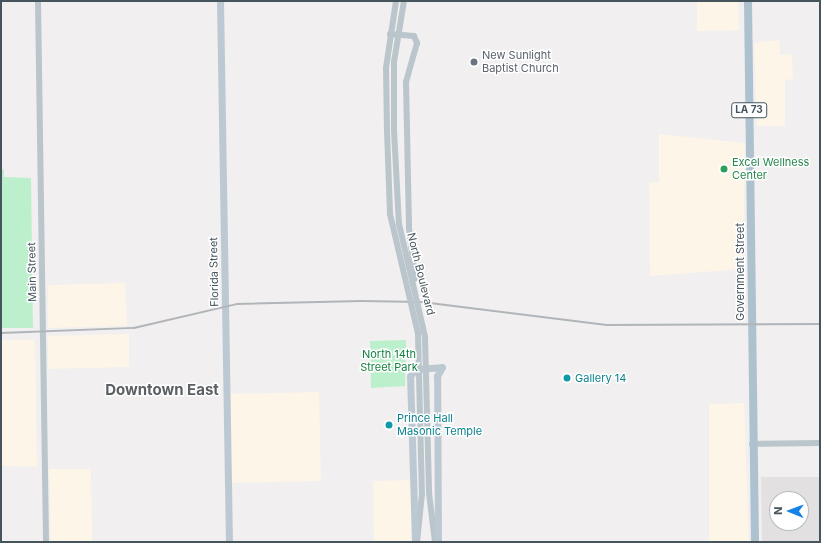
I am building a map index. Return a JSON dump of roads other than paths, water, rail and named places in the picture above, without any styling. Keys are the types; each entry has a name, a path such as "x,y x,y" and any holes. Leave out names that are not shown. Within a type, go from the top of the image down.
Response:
{"main road":[{"name":"Florida Street","path":"220,1 229,542"},
{"name":"Government Street","path":"748,1 752,444 755,542"},
{"path":"416,542 410,376 415,370 431,367 442,367 436,376 436,542"}],"street":[{"name":"Main Street","path":"38,1 46,542"},
{"name":"North Boulevard","path":"396,1 390,34 387,130 390,214 418,333 422,494 416,542"},
{"name":"North Boulevard","path":"404,1 393,81 398,219 425,337 429,493 436,542"},
{"name":"North Boulevard","path":"390,34 414,36 417,43 406,82 409,228 415,279"},
{"path":"752,444 820,443"}],"railway":[{"path":"1,333 134,328 237,304 361,301 422,302 607,325 820,324"}],"place":[{"name":"New Sunlight Baptist Church","path":"474,62"},
{"name":"Excel Wellness Center","path":"724,169"},
{"name":"Gallery 14","path":"567,378"},
{"name":"Prince Hall Masonic Temple","path":"389,425"}],"district":[{"name":"Downtown East","path":"162,390"}],"park label":[{"name":"North 14th Street Park","path":"389,361"}]}
